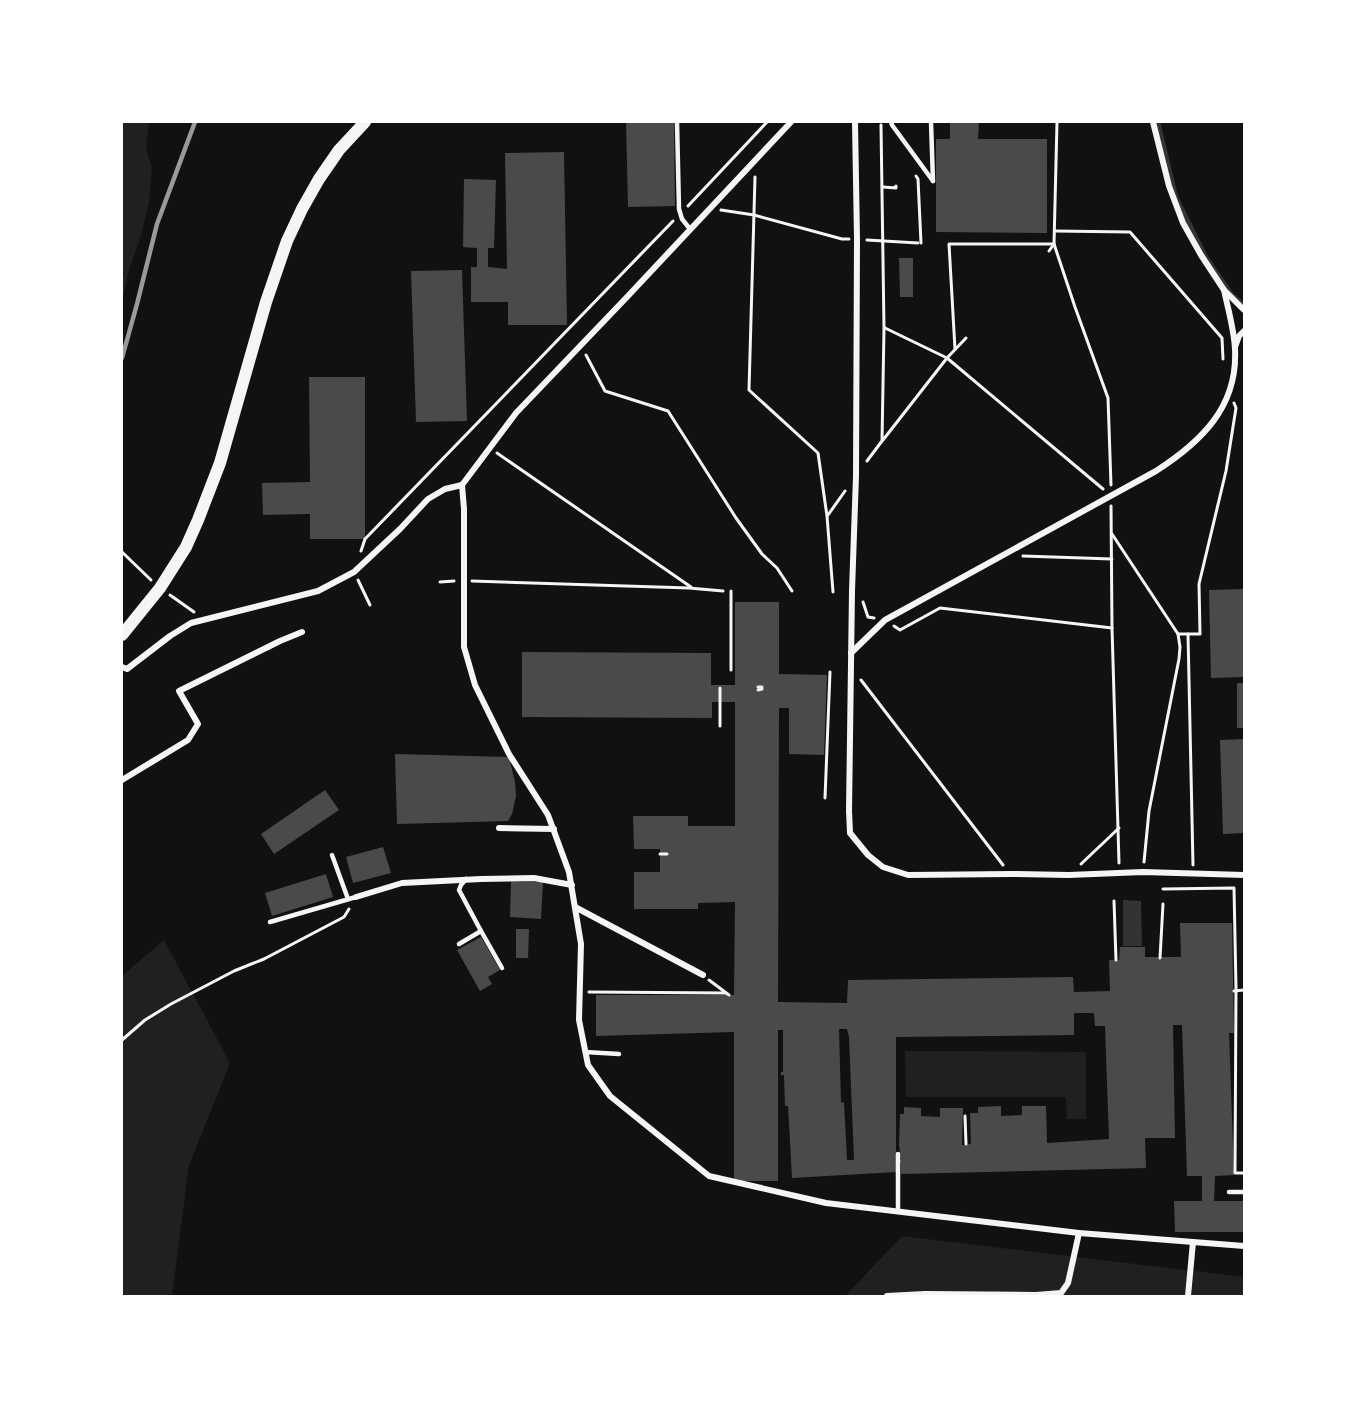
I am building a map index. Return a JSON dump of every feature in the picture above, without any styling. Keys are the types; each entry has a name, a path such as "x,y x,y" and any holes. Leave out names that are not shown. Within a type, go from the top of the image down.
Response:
{"main road":[{"path":"122,635 159,588 186,547 220,463 266,302 287,241 319,179 339,150 365,122"}],"street":[{"path":"122,667 127,669 191,623 318,591 354,572 428,499 445,489 462,484 516,413 791,122"},
{"path":"855,122 856,476 850,667 850,833 868,855 883,867 908,875 1069,875 1143,872 1245,875"},
{"path":"1152,122 1169,186 1183,223 1224,290 1245,310"},
{"path":"851,652 885,620 1111,496 1178,456 1201,437 1218,414 1230,390 1234,371 1235,347 1224,290"},
{"path":"1235,347 1239,336 1245,330"},
{"path":"462,484 464,647 474,686 510,754 548,814 554,829 572,885 576,907 581,944 579,1020 585,1052 588,1065 610,1096 709,1176 826,1203 1079,1233 1245,1246"},
{"path":"122,780 188,740 198,724 179,691 302,632"},
{"path":"499,828 554,829"},
{"path":"352,898 402,883 466,879 534,878 572,885"},
{"path":"576,907 703,975"},
{"path":"1065,1296 1079,1233"},
{"path":"1188,1296 1193,1242"},
{"path":"887,1296 1036,1295 1060,1293 1068,1283"}],"lane":[{"path":"677,122 680,214 690,229"},
{"path":"891,122 933,181 931,122"},
{"path":"270,922 352,898 332,855"},
{"path":"466,879 459,890 502,968"},
{"path":"459,944 482,931"},
{"path":"585,1052 620,1054"},
{"path":"898,1154 898,1211"},
{"path":"1229,1192 1245,1192"}],"path":[{"path":"365,539 767,122"},
{"path":"881,122 884,241 882,441"},
{"path":"1057,122 1054,244 1108,398 1113,559 1112,628 1120,873"},
{"path":"755,160 749,390 818,453 827,516 833,592"},
{"path":"710,208 754,215 842,239 919,243 918,179"},
{"path":"883,187 894,188"},
{"path":"1055,231 1130,232 1222,338 1223,361"},
{"path":"955,350 949,244 1054,244"},
{"path":"1048,251 1054,244"},
{"path":"884,328 947,358 1111,496"},
{"path":"827,516 882,441 947,358 966,338"},
{"path":"581,345 605,391 668,411 736,518 762,554 777,568 792,591"},
{"path":"1178,634 1200,634 1199,584 1226,471 1236,408 1230,390"},
{"path":"489,448 693,588"},
{"path":"1111,533 1178,634 1180,647 1149,811 1143,872"},
{"path":"122,552 159,588 204,619"},
{"path":"1003,555 1113,559"},
{"path":"354,572 370,605"},
{"path":"440,582 693,588 723,591"},
{"path":"731,591 731,670"},
{"path":"852,591 860,594 868,618 885,620 900,630 940,609 1112,628"},
{"path":"1188,634 1193,873"},
{"path":"850,667 1011,874"},
{"path":"825,798 830,672"},
{"path":"720,688 720,726"},
{"path":"1069,875 1119,828"},
{"path":"660,854 667,854"},
{"path":"1164,889 1234,888 1235,1173 1245,1173"},
{"path":"122,1040 145,1020 171,1004 344,917 352,898"},
{"path":"1114,901 1116,960"},
{"path":"1160,957 1163,904"},
{"path":"594,992 727,994 703,975"},
{"path":"1234,991 1245,990"},
{"path":"965,1116 966,1144"}],"shaded area":[{"path":"122,122 149,122 146,149 152,167 149,202 122,303"},
{"path":"1123,900 1141,901 1142,946 1123,946"},
{"path":"164,940 230,1063 189,1165 172,1296 122,1296 122,976"},
{"path":"905,1051 1086,1052 1086,1119 1067,1119 1066,1097 906,1097"},
{"path":"902,1236 1244,1277 1244,1296 845,1296"}],"building":[{"path":"626,122 674,122 675,206 628,207"},
{"path":"950,122 979,122 978,139 1047,139 1047,233 936,232 936,139 950,139"},
{"path":"564,152 567,325 508,325 508,302 471,302 471,267 477,267 477,248 463,247 464,179 496,180 494,248 488,248 488,267 507,269 505,153"},
{"path":"899,258 913,258 913,297 900,297"},
{"path":"462,270 467,421 416,422 411,271"},
{"path":"309,377 365,377 365,539 310,539 310,514 263,515 262,483 310,482"},
{"path":"1244,589 1244,677 1211,678 1209,590"},
{"path":"735,602 779,602 779,674 827,675 824,755 789,754 789,708 779,708 778,1002 847,1003 848,980 1073,977 1074,992 1110,991 1109,960 1119,960 1120,947 1145,947 1145,957 1181,957 1180,923 1232,923 1234,1033 1229,1033 1234,1175 1215,1176 1214,1201 1244,1201 1244,1232 1175,1232 1174,1201 1202,1201 1202,1176 1187,1176 1182,1025 1173,1025 1175,1138 1145,1138 1146,1168 901,1174 901,1163 896,1163 896,1172 792,1178 788,1106 785,1106 784,1075 781,1075 783,1072 783,1030 778,1030 778,1181 734,1181 734,1032 596,1036 596,995 734,995 735,902 698,903 698,909 634,909 634,872 660,872 660,849 634,849 633,816 688,816 688,826 735,826 735,702 712,702 712,718 522,717 522,652 711,653 711,685 735,685","holes":["1074,1013 1094,1013 1095,1026 1105,1026 1109,1139 1047,1143 1046,1106 1022,1106 1022,1115 1001,1116 1001,1106 978,1107 978,1113 970,1113 971,1144 962,1145 963,1108 940,1108 940,1117 921,1116 921,1108 904,1107 904,1114 900,1114 901,1160 896,1160 896,1037 1074,1035","839,1029 847,1029 849,1037 854,1160 847,1160 844,1102 841,1103"]},
{"path":"1237,683 1244,683 1244,728 1237,728"},
{"path":"1244,739 1244,833 1223,834 1220,740"},
{"path":"395,754 509,757 516,796 512,814 508,821 397,824"},
{"path":"325,790 339,810 274,854 261,834"},
{"path":"383,847 391,873 353,883 346,857"},
{"path":"326,874 333,897 272,916 265,893"},
{"path":"511,881 543,882 541,919 510,917"},
{"path":"516,929 529,929 528,958 516,958"},
{"path":"481,937 500,970 488,977 492,984 480,991 457,950"}],"waterway":[{"path":"1158,122 1176,197 1206,257 1232,295 1244,305"}],"railway":[{"path":"122,358 157,224 195,122"}]}
